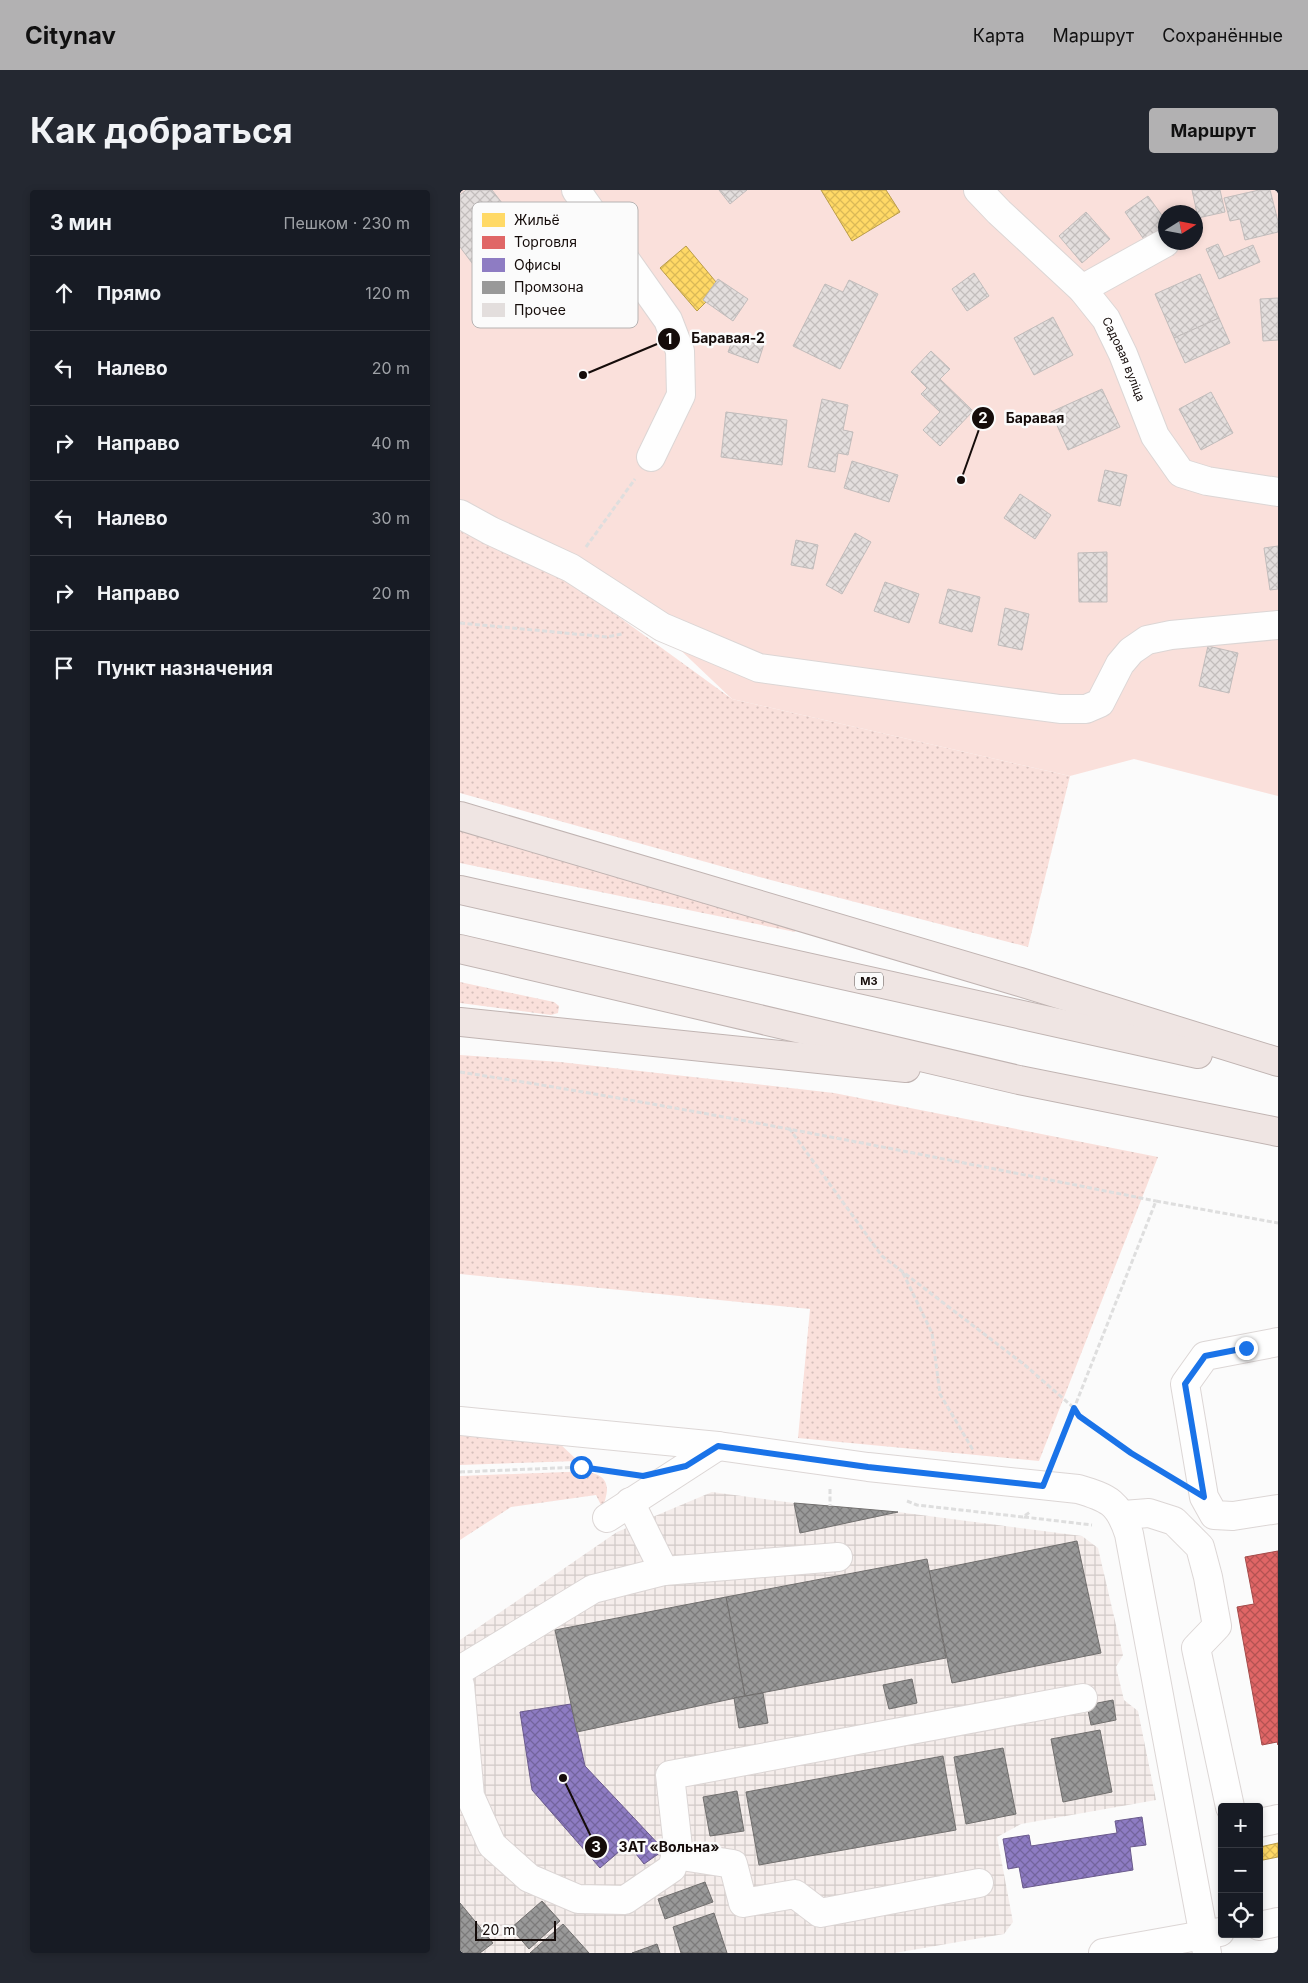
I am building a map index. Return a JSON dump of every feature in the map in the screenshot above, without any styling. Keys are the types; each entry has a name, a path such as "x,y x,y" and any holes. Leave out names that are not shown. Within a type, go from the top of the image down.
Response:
{"highway":[{"path":"460,816 1020,982 1278,1062"},
{"name":"М3","path":"460,890 1278,1072"},
{"path":"460,949 1019,1080 1278,1132"},
{"path":"460,1022 1019,1080"}],"street":[{"path":"576,190 584,202"},
{"name":"Садовая вуліца","path":"978,190 999,212 1082,288 1106,319 1123,354 1155,436 1181,473 1207,481 1278,492"},
{"path":"1082,288 1158,247"},
{"path":"638,278 668,320 680,351 681,395 651,457"},
{"path":"460,514 491,532 571,568 662,627 759,668 1060,709 1086,709 1100,703 1120,664 1130,651 1147,640 1181,634 1278,626"},
{"path":"1278,1342 1205,1356 1185,1384 1204,1497 1214,1515 1233,1516 1278,1509"},
{"path":"460,1421 718,1446 868,1467 1078,1489 1104,1496 1123,1516 1129,1534 1211,1940 1103,1953"},
{"path":"608,1518 718,1446"},
{"path":"630,1502 664,1571"},
{"path":"1123,1516 1149,1513 1174,1521 1200,1547 1208,1577 1217,1626 1196,1648 1229,1803"},
{"path":"460,1670 593,1589 664,1571 838,1557"},
{"path":"460,1685 470,1796 492,1845 529,1878 578,1899 625,1900 672,1868 678,1847 670,1775 1083,1698"},
{"path":"1263,1821 1278,1819"},
{"path":"675,1856 733,1864 743,1903 795,1894 820,1913 979,1883"},
{"path":"1263,1925 1278,1922"}],"path":[{"path":"571,568 651,457"},
{"path":"460,623 607,637 662,627"},
{"path":"460,1072 595,1093 789,1128 1156,1201 1278,1223"},
{"path":"789,1128 882,1256 1026,1366 1074,1408 1079,1416 1131,1453 1204,1497"},
{"path":"901,1498 917,1505 1023,1517 1036,1507 1156,1201"},
{"path":"902,1272 932,1333 940,1394 991,1481"},
{"path":"460,1472 581,1467 625,1473"},
{"path":"830,1483 830,1506"}],"shaded area":[{"path":"460,190 1278,190 1278,796 1134,759 1070,776 732,699 592,566 460,501"},
{"path":"460,531 575,585 732,699 1070,776 1028,947 767,879 460,793"},
{"path":"460,831 797,926 795,932 460,863"},
{"path":"460,982 554,1002 559,1006 558,1013 551,1015 460,1003"},
{"path":"460,1055 560,1062 834,1093 1158,1157 1039,1461 798,1438 810,1309 460,1274"},
{"path":"460,1428 557,1441 578,1461 460,1465"},
{"path":"566,1472 591,1473 602,1478 606,1483 607,1489 603,1509 596,1495 511,1507 460,1540 460,1476"},
{"path":"712,1492 794,1503 898,1512 1082,1536 1098,1548 1123,1655 1116,1667 1124,1700 1138,1711 1156,1800 1021,1824 997,1837 1013,1922 1004,1934 895,1953 460,1953 460,1640 617,1532"}],"building: Жильё":[{"path":"821,190 886,190 900,212 852,241"},
{"path":"686,246 716,282 703,300 706,302 697,311 660,268"},
{"path":"1278,1843 1278,1857 1263,1860 1263,1846"}],"building: Торговля":[{"path":"1278,1551 1278,1745 1277,1742 1262,1745 1237,1607 1254,1604 1245,1557"}],"building: Офисы":[{"path":"571,1704 585,1766 664,1850 644,1864 628,1844 600,1868 532,1790 520,1712"},
{"path":"1142,1817 1146,1845 1130,1847 1133,1870 1023,1888 1019,1867 1008,1869 1003,1839 1029,1835 1031,1846 1117,1833 1115,1821"}],"building: Промзона":[{"path":"794,1503 830,1506 898,1512 800,1533"},
{"path":"1077,1541 1101,1653 952,1683 929,1571"},
{"path":"927,1559 946,1658 745,1696 726,1597"},
{"path":"726,1597 745,1696 577,1732 555,1630"},
{"path":"912,1679 917,1703 889,1709 883,1685"},
{"path":"763,1693 768,1723 739,1728 734,1698"},
{"path":"1113,1700 1116,1720 1091,1725 1087,1705"},
{"path":"1100,1730 1112,1792 1063,1802 1051,1739"},
{"path":"1003,1748 1016,1814 966,1824 954,1757"},
{"path":"943,1756 956,1830 759,1865 746,1792"},
{"path":"737,1791 744,1831 710,1836 703,1797"},
{"path":"705,1882 713,1902 665,1919 658,1899"},
{"path":"542,1901 560,1921 529,1949 511,1928"},
{"path":"460,1903 493,1943 480,1953 460,1953"},
{"path":"714,1913 727,1953 681,1953 673,1927"},
{"path":"563,1924 589,1953 530,1953"},
{"path":"657,1944 660,1953 632,1953"}],"building: Прочее":[{"path":"466,190 492,190 501,202 472,202 472,263 460,247 460,195"},
{"path":"719,190 747,190 730,204"},
{"path":"1192,190 1220,190 1225,212 1203,217 1203,205 1195,205"},
{"path":"1259,190 1270,190 1278,221 1278,232 1245,240 1240,219 1230,221 1224,198"},
{"path":"1148,196 1158,210 1158,232 1145,241 1125,212"},
{"path":"1086,212 1110,239 1082,263 1059,236"},
{"path":"1218,244 1224,257 1253,245 1260,262 1219,279 1206,249"},
{"path":"974,273 989,296 967,311 952,289"},
{"path":"1200,274 1219,318 1174,338 1155,294"},
{"path":"718,279 748,299 733,321 703,300"},
{"path":"849,280 878,294 840,369 793,346 825,284 843,292"},
{"path":"1278,298 1278,340 1263,341 1260,299"},
{"path":"1053,317 1073,355 1034,375 1014,338"},
{"path":"1219,318 1230,343 1185,363 1174,338"},
{"path":"735,334 764,344 758,363 728,352"},
{"path":"931,351 950,369 940,379 973,411 940,446 923,430 940,412 921,394 927,388 911,372"},
{"path":"1102,389 1120,427 1068,450 1051,412"},
{"path":"1211,392 1233,433 1201,450 1179,409"},
{"path":"822,399 848,405 843,430 853,432 848,455 838,453 835,472 808,467"},
{"path":"726,412 787,420 782,465 721,457"},
{"path":"852,461 898,475 889,502 844,488"},
{"path":"1105,470 1127,475 1120,506 1098,501"},
{"path":"1020,494 1051,515 1035,539 1004,518"},
{"path":"855,533 871,542 842,594 826,585"},
{"path":"796,540 818,545 813,569 791,565"},
{"path":"1278,546 1278,589 1270,590 1264,548"},
{"path":"1107,552 1107,602 1079,602 1078,553"},
{"path":"885,582 919,594 909,623 874,611"},
{"path":"948,589 980,597 972,632 939,623"},
{"path":"1005,608 1029,614 1022,650 998,645"},
{"path":"1208,646 1238,653 1229,693 1199,686"}],"place":[{"name":"Баравая-2","path":"583,375"},
{"name":"Баравая","path":"961,480"},
{"name":"ЗАТ «Вольна»","path":"563,1778"}],"route":[{"path":"581,1467 643,1476 686,1466 718,1446 868,1467 1043,1486 1074,1408 1079,1416 1131,1453 1204,1497 1185,1384 1205,1356 1246,1348"}]}
